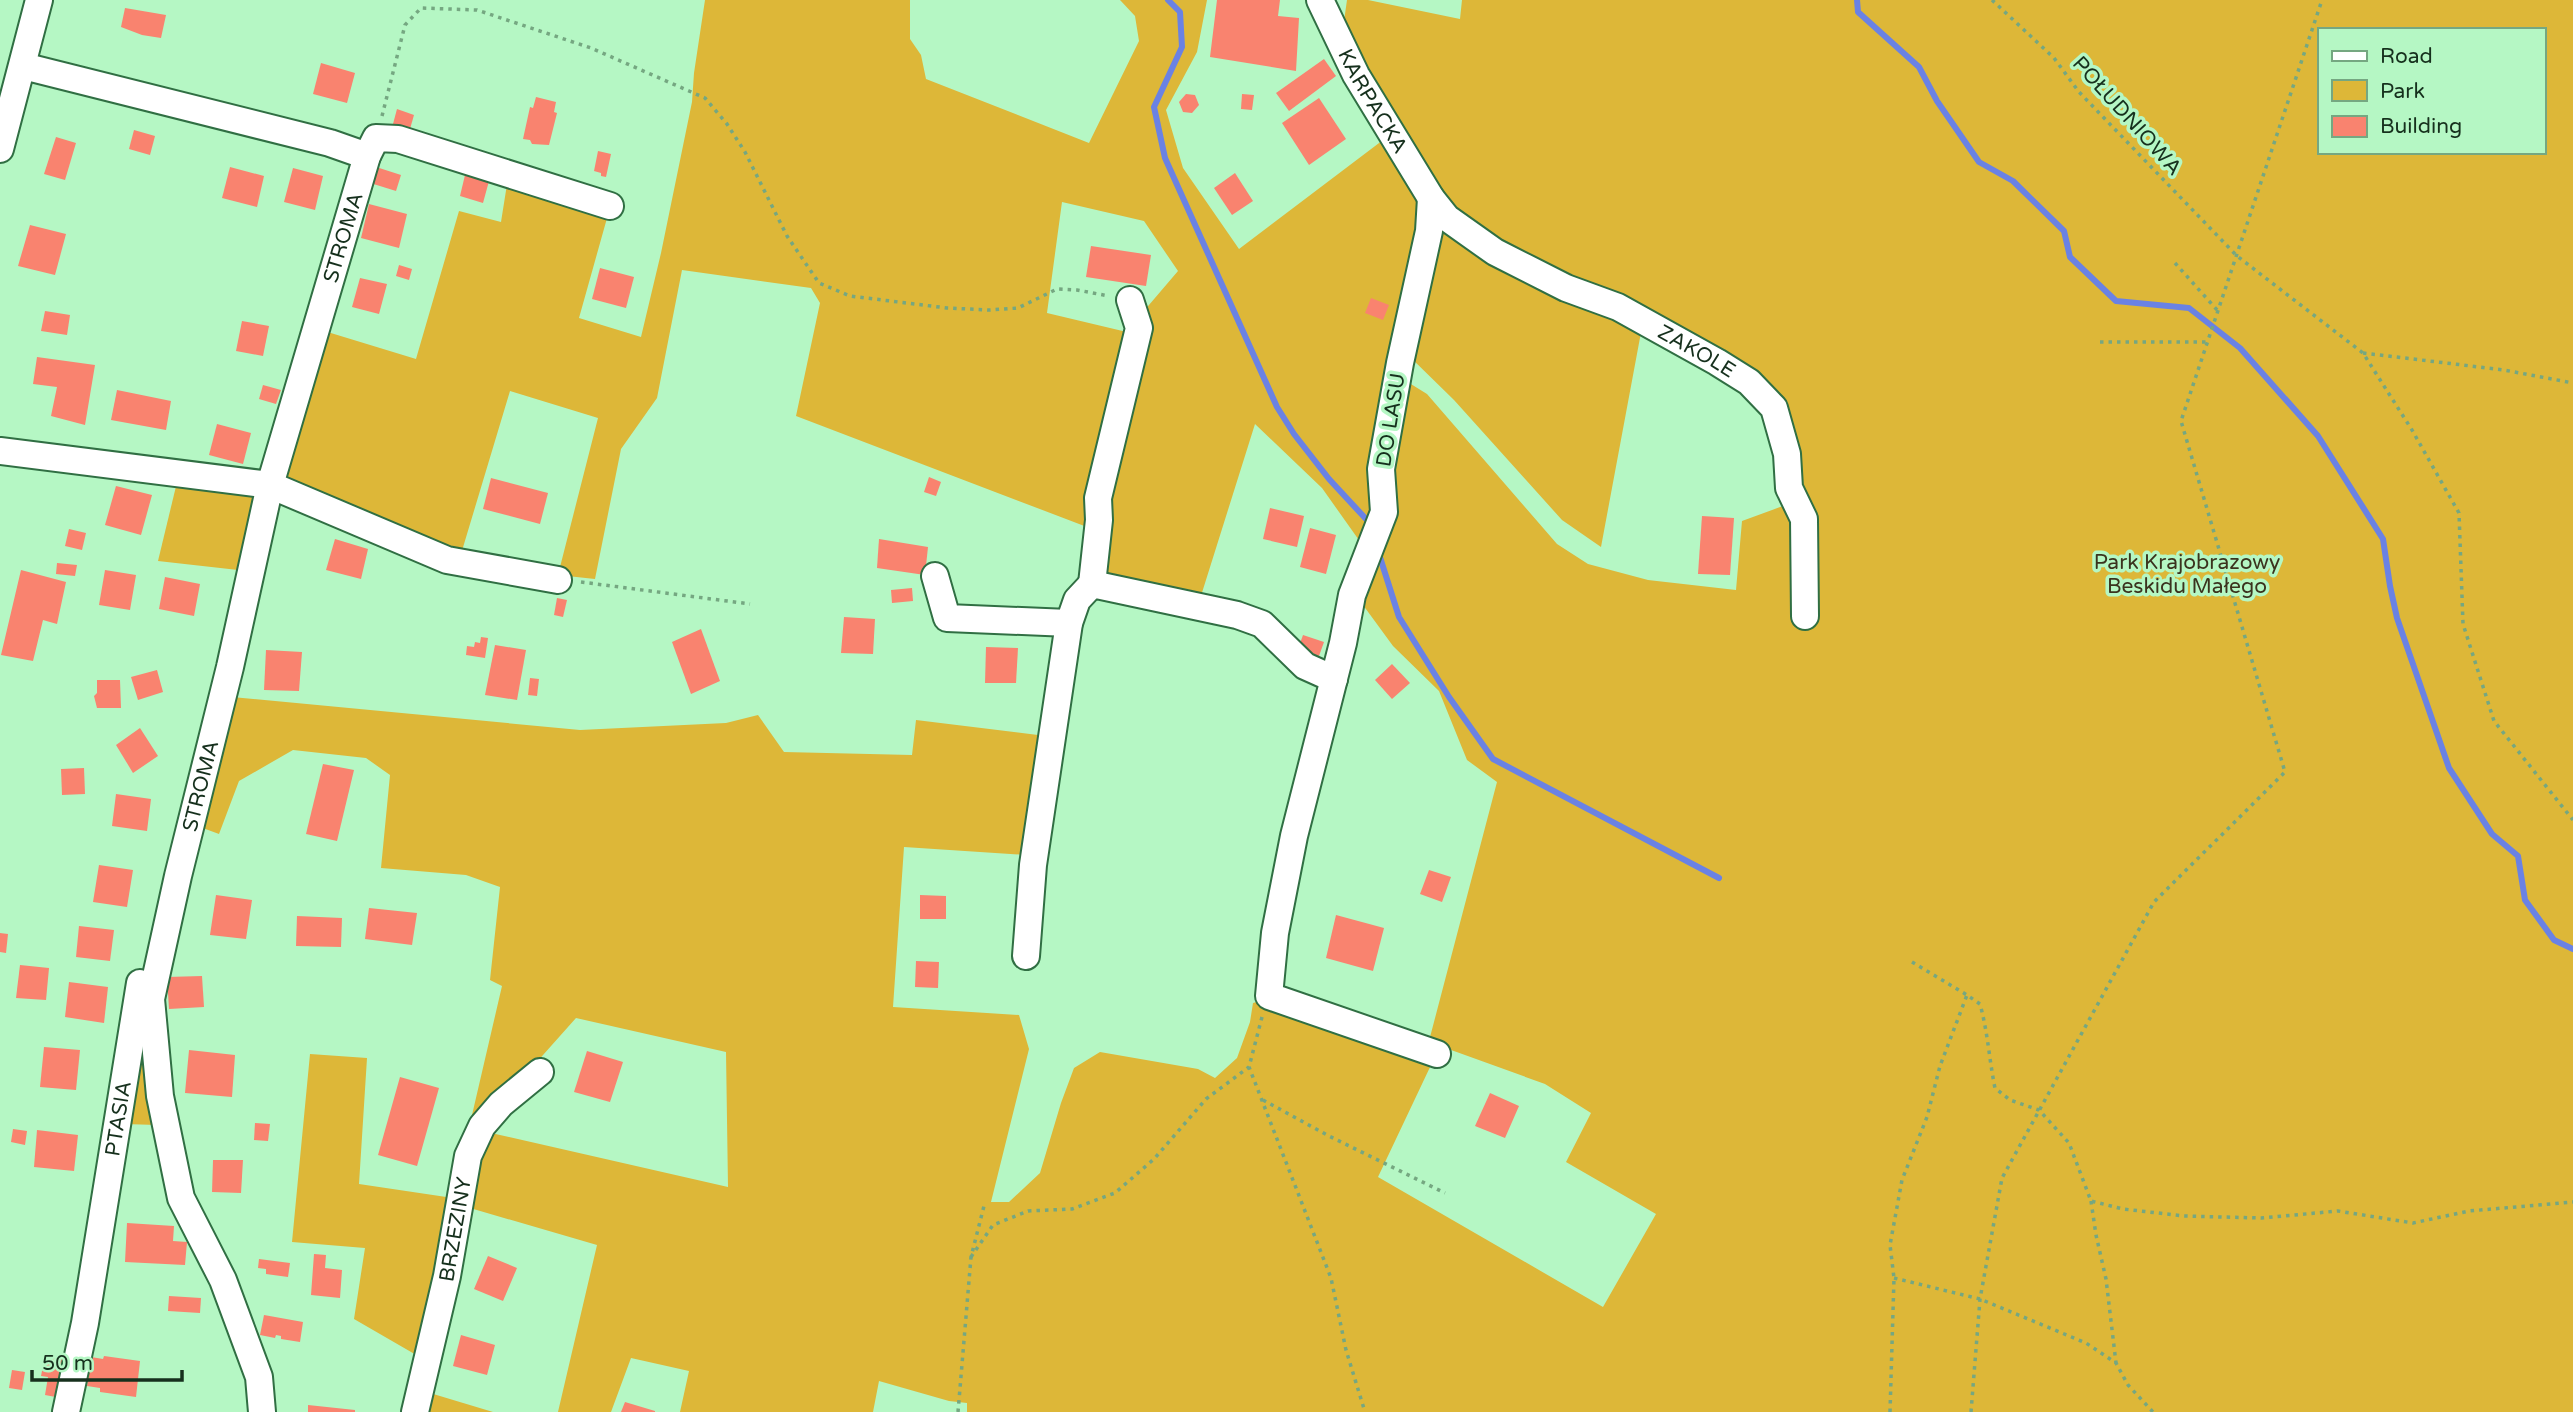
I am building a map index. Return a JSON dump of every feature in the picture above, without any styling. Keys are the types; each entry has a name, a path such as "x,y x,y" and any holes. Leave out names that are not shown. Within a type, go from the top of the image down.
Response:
{"street":[{"path":"0,149 39,0"},
{"name":"KARPACKA","path":"1320,0 1356,75 1431,198"},
{"path":"1332,28 1336,0"},
{"path":"23,66 330,143 372,147 398,139 610,206"},
{"name":"STROMA","path":"262,1412 259,1377 223,1280 181,1198 160,1096 151,999 159,927 230,667 270,485 372,147"},
{"name":"ZAKOLE","path":"1431,198 1447,218 1495,252 1566,288 1618,307 1717,362 1749,382 1774,408 1787,454 1789,488 1804,519 1805,617"},
{"name":"DO LASU","path":"1269,996 1275,933 1294,836 1334,679 1352,595 1384,512 1381,469 1400,363 1430,231 1431,198"},
{"path":"1026,956 1032,865 1069,623 1077,600 1092,583 1098,498 1139,328 1130,300"},
{"path":"0,451 270,485 447,561 558,580"},
{"path":"935,576 947,618 1069,623"},
{"path":"1092,583 1237,615 1262,624 1305,666 1334,679"},
{"name":"PTASIA","path":"66,1412 85,1324 141,979 159,927 174,827"},
{"path":"1269,996 1437,1054"},
{"name":"BRZEZINY","path":"415,1412 447,1276 468,1156 482,1126 501,1104 541,1072"}],"path":[{"name":"POŁUDNIOWA","path":"1992,0 2054,58 2079,92 2237,256 2363,352"},
{"path":"1970,1412 1980,1299 2002,1178 2154,902 2285,772 2181,421 2322,0"},
{"path":"372,147 405,25 421,8 477,10 591,48 705,98 727,124 745,152 787,236 819,283 850,296 947,308 1018,308 1057,289 1130,300"},
{"path":"2175,263 2218,311"},
{"path":"2100,342 2207,342"},
{"path":"2363,352 2504,370 2573,383"},
{"path":"2363,352 2412,430 2459,513 2463,624 2494,720 2573,820"},
{"path":"558,580 750,604"},
{"path":"1912,962 1980,1004 1989,1035 1989,1061 1995,1088 2010,1100 2039,1110 2069,1143 2091,1201 2106,1279 2116,1363 2128,1385 2153,1412"},
{"path":"1890,1412 1894,1278 1890,1245 1902,1180 1927,1117 1940,1066 1967,995"},
{"path":"1269,996 1250,1067 1331,1278 1346,1350 1366,1412"},
{"path":"971,1256 993,1225 1028,1211 1072,1209 1115,1193 1154,1159 1206,1099 1250,1067"},
{"path":"1262,1099 1329,1136 1445,1192"},
{"path":"2091,1201 2123,1209 2184,1216 2261,1218 2338,1211 2413,1223 2469,1211 2573,1202"},
{"path":"958,1412 971,1256 985,1202"},
{"path":"1894,1278 1980,1299 2085,1343 2116,1363"}],"green space":[{"path":"705,0 910,0 910,39 921,55 926,79 1089,143 1139,41 1135,16 1120,0 1207,0 1197,52 1166,110 1183,168 1239,249 1387,137 1422,203 1377,510 1361,543 1322,488 1255,424 1200,599 1109,582 1102,572 1108,500 1143,312 1178,271 1144,221 1062,202 1047,313 1131,333 1087,527 796,416 820,303 811,288 682,270 657,398 621,449 595,579 558,575 598,418 510,391 461,554 296,488 279,470 321,330 416,359 459,211 501,222 508,178 609,211 579,318 641,337 692,102"},
{"name":"Park Krajobrazowy Beskidu Małego","path":"1347,0 1368,0 1460,19 1462,0 2573,0 2573,1412 967,1412 967,1403 949,1401 879,1381 873,1412 680,1412 689,1371 631,1358 611,1412 558,1412 597,1245 470,1208 476,1162 491,1133 728,1187 726,1052 576,1018 535,1064 469,1128 502,986 490,980 500,887 466,875 381,868 390,775 366,758 293,750 239,781 219,834 200,827 232,697 580,730 726,723 758,715 784,752 912,755 916,720 1046,736 1027,855 904,847 893,1007 1019,1015 1029,1049 991,1202 1009,1202 1040,1173 1074,1068 1100,1052 1198,1069 1215,1078 1237,1058 1250,1022 1253,1003 1286,994 1429,1041 1497,782 1467,760 1439,691 1393,646 1363,605 1390,489 1406,381 1427,394 1557,544 1588,564 1648,580 1736,590 1742,521 1783,506 1789,416 1478,227 1440,197 1343,28","holes":["1440,1046 1545,1084 1591,1113 1566,1162 1656,1214 1603,1307 1378,1177"]},
{"path":"1448,228 1642,327 1601,547 1562,520 1454,400 1408,355 1437,230"},
{"path":"178,478 256,488 260,503 238,570 158,561"},
{"path":"139,1022 157,1125 124,1124"},
{"path":"310,1054 367,1058 359,1184 453,1198 418,1356 354,1319 365,1248 292,1242"},
{"path":"430,1393 493,1412 426,1412"}],"building":[{"path":"1217,0 1280,0 1278,16 1299,18 1296,71 1210,57"},
{"path":"125,8 166,15 161,38 142,35 121,27"},
{"path":"1324,59 1336,76 1289,111 1276,93"},
{"path":"321,63 355,73 347,103 313,94"},
{"path":"1186,94 1195,95 1199,105 1192,113 1183,112 1179,102"},
{"path":"1242,94 1254,95 1252,110 1241,109"},
{"path":"536,97 556,102 554,112 557,113 549,145 532,144 530,140 523,139 530,107 533,108"},
{"path":"1319,98 1346,139 1309,165 1282,123"},
{"path":"397,109 414,115 410,129 393,124"},
{"path":"134,130 155,136 150,155 129,149"},
{"path":"56,137 76,143 65,180 44,174"},
{"path":"598,151 611,154 606,177 594,171"},
{"path":"373,166 401,175 396,191 367,182"},
{"path":"230,167 264,176 257,207 222,198"},
{"path":"293,168 323,176 315,210 284,202"},
{"path":"1235,173 1253,201 1232,215 1214,188"},
{"path":"465,175 489,181 483,203 460,196"},
{"path":"369,204 407,214 399,248 361,238"},
{"path":"30,225 66,234 55,275 18,266"},
{"path":"1091,246 1151,255 1146,286 1086,277"},
{"path":"399,265 412,269 409,280 396,276"},
{"path":"600,268 634,277 626,308 592,299"},
{"path":"360,278 387,284 379,314 352,307"},
{"path":"1371,298 1389,305 1383,320 1365,313"},
{"path":"45,311 70,315 67,335 41,331"},
{"path":"242,321 269,326 263,356 236,351"},
{"path":"37,357 95,365 85,425 51,416 57,387 33,384"},
{"path":"263,385 281,390 276,404 259,399"},
{"path":"117,390 171,401 166,430 111,420"},
{"path":"217,424 251,433 243,464 209,455"},
{"path":"929,477 941,482 936,496 924,492"},
{"path":"491,478 548,493 540,524 483,509"},
{"path":"116,486 152,495 141,535 105,525"},
{"path":"1270,508 1304,516 1297,547 1263,539"},
{"path":"1702,516 1734,518 1730,575 1698,574"},
{"path":"1310,528 1336,535 1326,574 1300,567"},
{"path":"69,529 86,533 82,550 65,546"},
{"path":"335,539 368,549 361,579 326,570"},
{"path":"879,539 928,547 925,575 877,568"},
{"path":"57,563 77,565 75,576 56,574"},
{"path":"21,570 66,582 57,624 43,620 33,661 1,655"},
{"path":"105,570 136,575 130,610 99,605"},
{"path":"165,577 200,584 194,616 159,609"},
{"path":"912,588 913,601 892,603 891,590"},
{"path":"557,598 567,600 563,617 554,615"},
{"path":"844,617 875,619 873,654 841,653"},
{"path":"701,629 720,681 691,694 672,642"},
{"path":"1303,635 1324,642 1319,656 1298,649"},
{"path":"481,637 488,638 485,658 466,655 467,646 474,647 475,642 480,643"},
{"path":"495,645 526,650 517,700 485,695"},
{"path":"986,647 1018,648 1016,683 985,683"},
{"path":"266,650 302,652 299,691 264,690"},
{"path":"1392,664 1410,683 1392,699 1375,680"},
{"path":"157,670 163,692 138,700 131,677"},
{"path":"530,678 539,679 537,696 528,695"},
{"path":"97,680 120,680 121,708 97,708 94,696 97,693"},
{"path":"140,728 158,756 133,773 116,745"},
{"path":"323,764 354,770 337,841 306,834"},
{"path":"84,768 85,794 62,795 61,769"},
{"path":"116,794 151,799 147,831 112,826"},
{"path":"99,865 133,870 127,907 93,902"},
{"path":"1429,870 1451,877 1442,902 1420,894"},
{"path":"216,895 252,900 246,939 210,935"},
{"path":"920,895 946,896 946,919 920,919"},
{"path":"369,908 417,913 412,945 365,939"},
{"path":"1336,915 1384,928 1373,971 1326,958"},
{"path":"297,916 342,918 341,947 296,946"},
{"path":"79,926 114,930 110,961 76,957"},
{"path":"0,933 8,934 6,953 0,952"},
{"path":"916,961 939,962 938,988 915,987"},
{"path":"20,965 49,968 46,1000 16,998"},
{"path":"202,976 204,1007 169,1009 167,977"},
{"path":"69,982 108,987 104,1023 65,1017"},
{"path":"44,1047 80,1050 76,1090 40,1087"},
{"path":"189,1050 235,1055 232,1097 185,1093"},
{"path":"587,1051 623,1062 610,1102 574,1092"},
{"path":"400,1077 439,1088 417,1166 378,1155"},
{"path":"1490,1093 1519,1106 1505,1138 1475,1126"},
{"path":"255,1123 270,1124 268,1141 254,1140"},
{"path":"13,1129 27,1131 25,1145 11,1142"},
{"path":"37,1130 78,1135 74,1171 34,1167"},
{"path":"213,1160 243,1160 241,1193 212,1192"},
{"path":"127,1223 174,1226 173,1241 187,1242 185,1265 125,1262"},
{"path":"314,1254 326,1255 325,1268 342,1270 340,1298 311,1295"},
{"path":"488,1256 517,1268 503,1301 474,1289"},
{"path":"259,1259 290,1263 288,1277 266,1274 266,1269 258,1268"},
{"path":"169,1296 201,1298 200,1313 168,1311"},
{"path":"264,1315 303,1322 300,1342 281,1339 281,1336 276,1335 275,1338 260,1335"},
{"path":"461,1335 495,1345 487,1375 453,1366"},
{"path":"45,1356 67,1358 61,1398 45,1395 48,1377 41,1376"},
{"path":"104,1356 140,1361 136,1397 100,1392 100,1388 87,1386 91,1357 103,1359"},
{"path":"12,1370 25,1372 22,1390 9,1388"},
{"path":"625,1402 655,1411 655,1412 621,1412"},
{"path":"308,1405 355,1410 355,1412 308,1412"}],"waterway":[{"path":"1168,0 1180,12 1182,47 1154,107 1165,158 1277,407 1329,479 1366,519"},
{"path":"1857,0 1858,12 1919,67 1937,101 1979,162 2013,181 2064,231 2070,257 2116,301 2189,308 2240,348 2318,436 2383,539 2397,618 2449,768 2492,834 2518,856 2525,900 2554,940 2573,949"},
{"path":"1378,551 1399,617 1449,697 1493,759 1719,878"}]}
